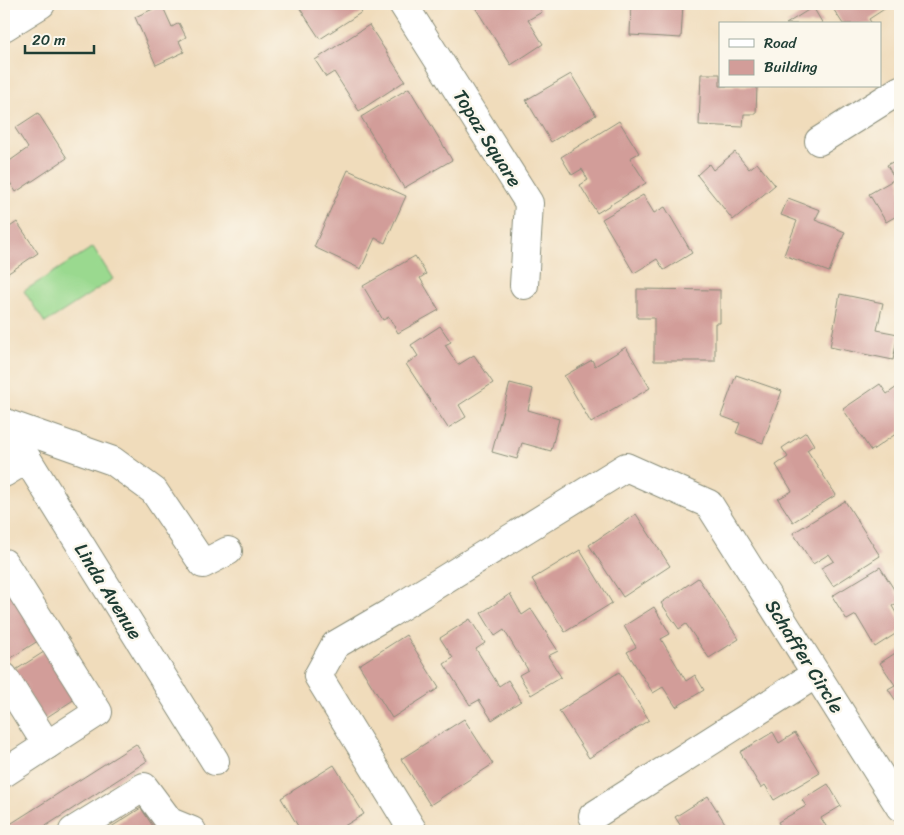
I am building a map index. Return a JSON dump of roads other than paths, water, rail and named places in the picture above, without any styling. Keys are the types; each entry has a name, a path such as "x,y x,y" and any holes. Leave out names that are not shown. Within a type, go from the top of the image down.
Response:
{"street":[{"path":"4,27 41,4"},
{"name":"Topaz Square","path":"403,4 529,203 524,285"},
{"path":"819,141 900,90"},
{"path":"4,422 113,461 154,491 203,564 228,551"},
{"name":"Linda Avenue","path":"4,422 215,761"},
{"path":"4,473 27,459"},
{"name":"Schaffer Circle","path":"413,831 318,676 335,645 626,467 709,504 900,807"},
{"path":"4,562 98,712 4,772"},
{"path":"593,816 816,674"},
{"path":"4,677 47,745"},
{"path":"73,831 144,787 170,822 192,831"}]}
